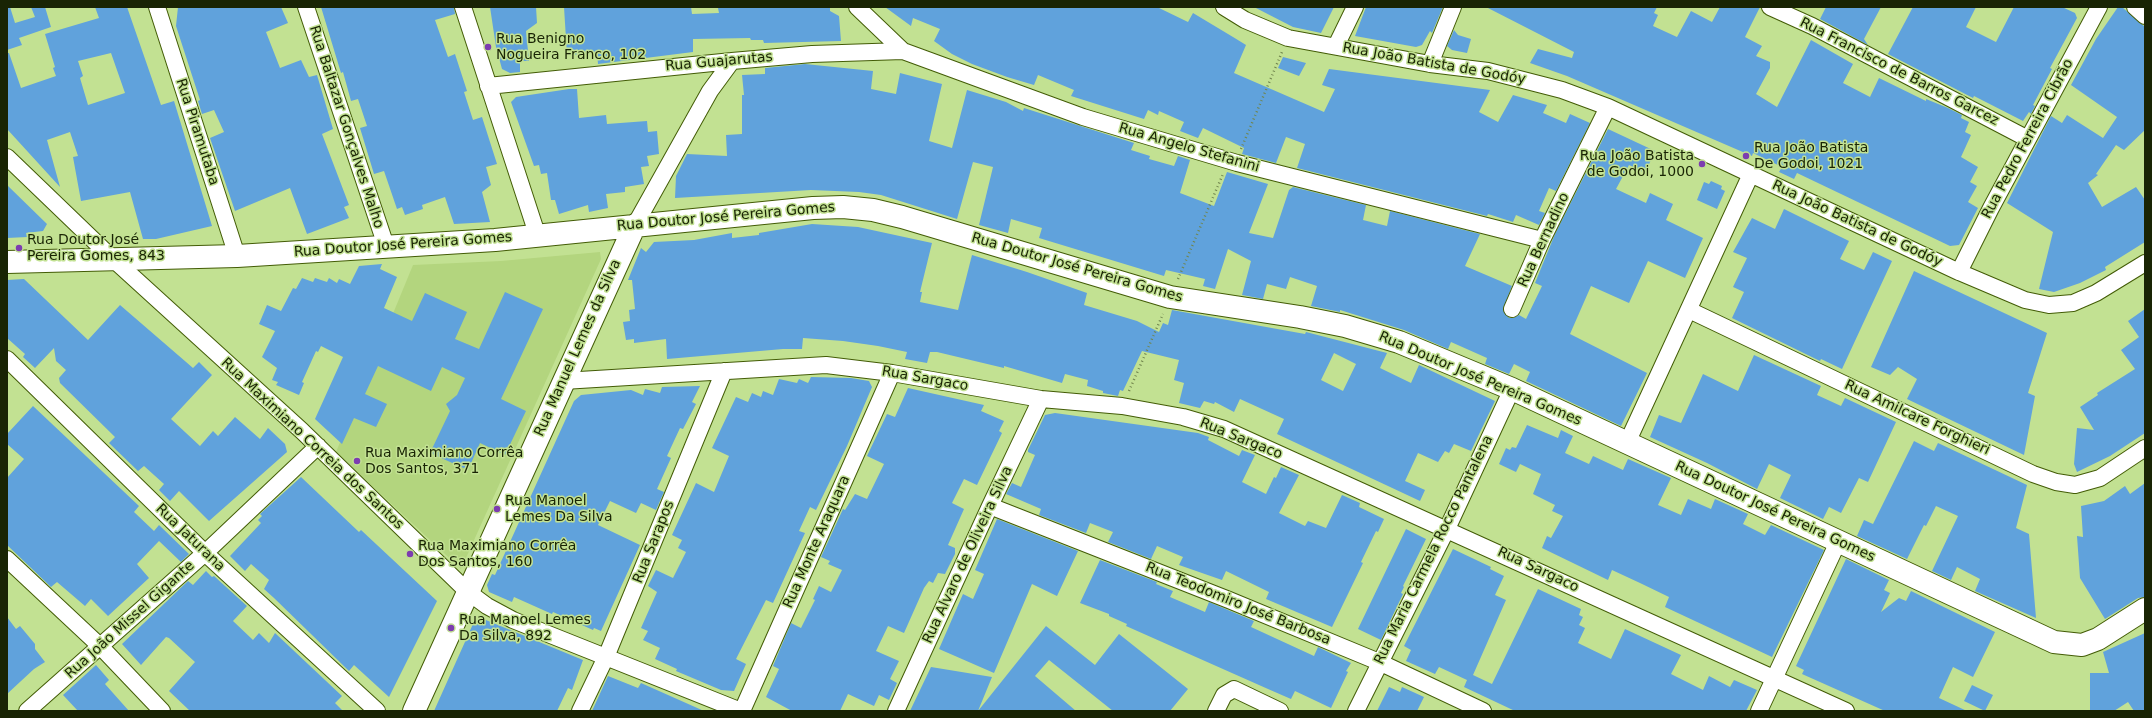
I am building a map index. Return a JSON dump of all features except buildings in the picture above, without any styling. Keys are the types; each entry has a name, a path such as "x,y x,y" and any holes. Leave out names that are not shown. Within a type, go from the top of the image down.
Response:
{"main road":[{"name":"Rua Doutor José Pereira Gomes","path":"7,262 112,258 237,256 494,240 537,234 813,208 843,207 873,210 902,217 1170,297 1346,326 1399,342 1512,389 2054,642 2082,645 2098,639 2145,609"},
{"name":"Rua Manuel Lemes da Silva","path":"414,711 635,225"}],"street":[{"name":"Rua Piramutaba","path":"157,7 237,256"},
{"name":"Rua Baltazar Gonçalves Malho","path":"306,7 386,246"},
{"path":"463,7 537,234"},
{"name":"Rua Angelo Stefanini","path":"857,7 903,51 1083,117 1233,162 1542,240"},
{"name":"Rua João Batista de Godóy","path":"1224,7 1245,20 1288,38 1430,64 1488,71 1524,79 1562,90 1608,107 1959,272 2025,300 2049,305 2073,303 2096,293 2145,263"},
{"path":"1336,46 1355,7"},
{"path":"1430,64 1453,7"},
{"name":"Rua Francisco de Barros Garcez","path":"1770,7 1812,26 2028,138"},
{"path":"2135,7 2145,16"},
{"name":"Rua Pedro Ferreira Cibrão","path":"1959,272 2093,9"},
{"name":"Rua Guajarutas","path":"488,86 732,60 812,54 903,51"},
{"name":"Rua Manuel Lemes da Silva","path":"635,225 710,91 732,60"},
{"name":"Rua Bernadino","path":"1512,309 1542,240 1608,107"},
{"name":"Rua Maximiano Correia dos Santos","path":"7,157 112,258 318,446 468,592 487,606 512,620 741,711"},
{"path":"1627,442 1751,174"},
{"name":"Rua Amilcare Forghieri","path":"1689,310 2033,474 2056,482 2075,485 2100,478 2145,448"},
{"name":"Rua Jaturana","path":"7,359 205,553 377,711"},
{"name":"Rua Sargaco","path":"563,381 826,365 892,373 1041,399 1122,406 1183,417 1224,429 1846,711"},
{"name":"Rua Sarapos","path":"580,711 606,658 724,371"},
{"name":"Rua Monte Araquara","path":"741,711 892,373"},
{"name":"Rua Maria Carmela Rocco Pantalena","path":"1356,711 1379,662 1447,529 1512,389"},
{"name":"Rua Alvaro de Oliveira Silva","path":"896,711 1041,399"},
{"name":"Rua João Missel Gigante","path":"27,711 101,647 205,553 318,446"},
{"name":"Rua Teodomiro José Barbosa","path":"990,506 1222,597 1379,662 1483,711"},
{"path":"1759,711 1838,542"},
{"path":"7,559 101,647 162,711"},
{"path":"1216,711 1224,695 1234,689 1280,711"}],"path":[{"path":"1122,406 1170,297 1242,145 1288,38"}],"shaded area":[{"path":"600,252 601,259 461,569 336,452 413,265 501,261"}],"place":[{"name":"Rua Benigno Nogueira Franco, 102","path":"488,47"},
{"name":"Rua João Batista De Godoi, 1021","path":"1746,156"},
{"name":"Rua João Batista de Godoi, 1000","path":"1702,164"},
{"name":"Rua Doutor José Pereira Gomes, 843","path":"19,248"},
{"name":"Rua Maximiano Corrêa Dos Santos, 371","path":"357,461"},
{"name":"Rua Manoel Lemes Da Silva","path":"497,509"},
{"name":"Rua Maximiano Corrêa Dos Santos, 160","path":"410,554"},
{"name":"Rua Manoel Lemes Da Silva, 892","path":"451,628"}]}
